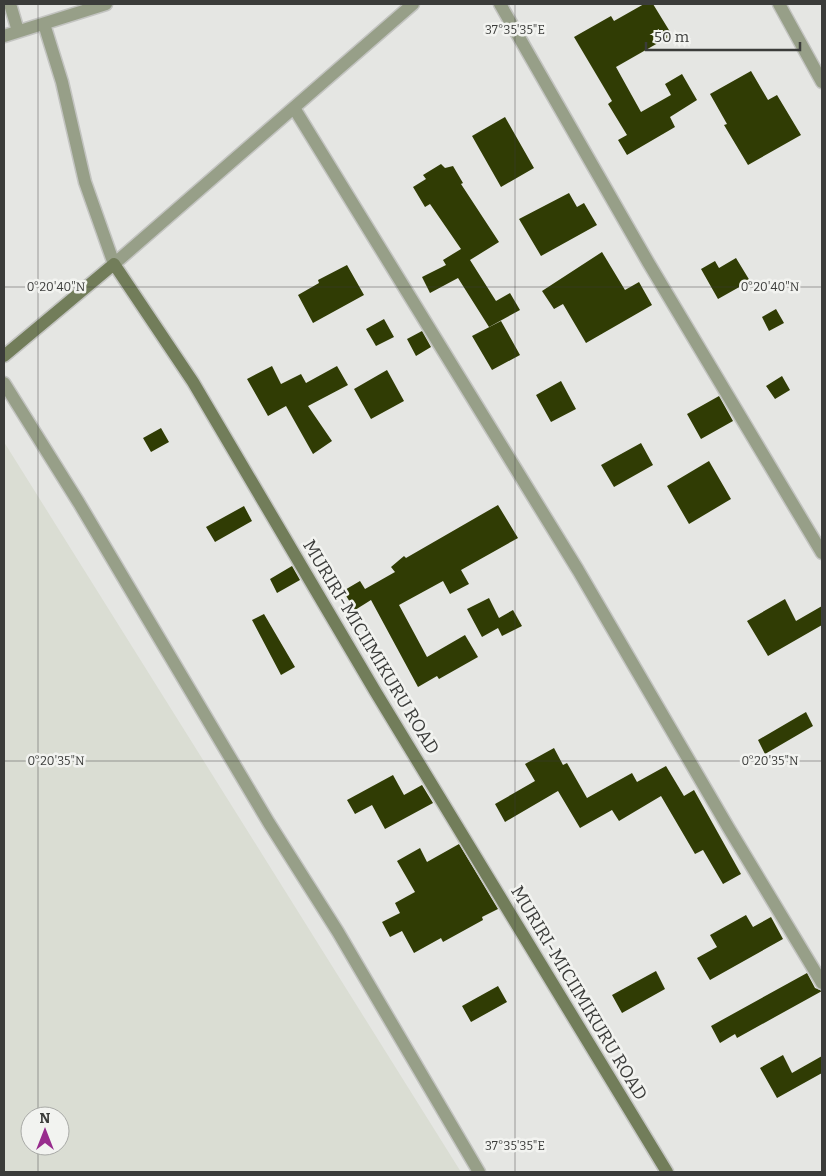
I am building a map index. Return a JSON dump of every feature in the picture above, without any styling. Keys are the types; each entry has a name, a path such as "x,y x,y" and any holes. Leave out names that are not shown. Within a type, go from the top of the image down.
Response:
{"street":[{"path":"10,4 18,30"},
{"path":"4,36 18,30 44,24 106,4"},
{"path":"4,356 114,264 413,4"},
{"path":"500,4 644,254 822,553"},
{"path":"778,4 822,82"},
{"path":"44,24 62,82 88,190 114,264"},
{"path":"294,108 578,570 728,827 822,983"},
{"name":"MURIRI-MICIIMIKURU ROAD","path":"114,264 193,382 385,708 667,1172"},
{"path":"4,383 84,511 269,823 338,932 479,1172"}],"shaded area":[{"path":"4,442 461,1172 4,1172"}],"building":[{"path":"644,4 653,4 672,35 616,67 641,112 671,95 665,84 682,74 697,100 670,117 675,127 627,155 618,140 627,135 608,104 612,101 574,37 611,16 614,21"},
{"path":"751,71 768,100 777,95 801,135 748,165 724,125 727,124 710,94"},
{"path":"505,117 534,168 501,187 472,136"},
{"path":"441,164 445,168 453,166 463,183 461,184 499,242 470,260 496,301 510,293 520,310 489,327 458,278 430,293 422,277 446,265 443,260 461,249 430,204 425,207 413,187 426,179 423,175"},
{"path":"569,193 577,207 584,203 597,225 541,256 519,219"},
{"path":"602,252 625,290 639,282 652,305 586,343 563,304 554,309 542,291"},
{"path":"736,258 750,281 718,299 701,269 715,261 719,268"},
{"path":"347,265 364,295 313,323 298,295 319,283 318,280"},
{"path":"776,309 784,323 769,331 762,317"},
{"path":"384,319 394,337 376,346 366,329"},
{"path":"501,321 520,355 492,370 472,336"},
{"path":"422,331 431,347 416,356 407,339"},
{"path":"272,366 281,384 301,374 306,383 337,366 348,385 308,406 332,441 313,454 286,406 268,416 247,379"},
{"path":"387,370 404,401 371,419 354,389"},
{"path":"782,376 790,390 775,399 766,386"},
{"path":"561,381 576,409 551,422 536,395"},
{"path":"719,396 733,421 701,439 687,414"},
{"path":"161,428 169,442 151,452 143,438"},
{"path":"641,443 653,465 614,487 601,465"},
{"path":"709,461 731,499 689,524 667,486"},
{"path":"498,505 518,538 461,570 469,584 450,594 443,581 399,605 427,657 465,635 478,657 439,679 437,676 418,687 371,600 355,610 343,591 360,581 365,589 395,572 391,567 404,556 406,558"},
{"path":"244,506 252,521 215,542 206,527"},
{"path":"292,566 300,580 277,593 270,579"},
{"path":"489,598 499,618 513,610 522,626 502,636 498,628 482,637 467,609"},
{"path":"785,599 796,621 822,606 822,625 768,656 747,621"},
{"path":"264,614 295,667 281,675 252,620"},
{"path":"806,712 813,726 765,754 758,740"},
{"path":"554,748 563,765 567,763 587,798 632,773 637,782 666,766 684,796 694,790 741,874 723,884 703,850 695,854 661,796 619,821 612,810 580,828 558,791 505,822 495,804 535,781 525,764"},
{"path":"393,775 404,795 422,785 433,803 385,829 372,805 355,814 347,800"},
{"path":"459,844 498,909 482,917 483,920 443,942 441,938 414,953 402,931 390,937 382,922 400,913 395,903 415,892 397,861 420,848 427,862"},
{"path":"746,915 753,927 771,917 783,939 710,980 697,958 717,947 710,935"},
{"path":"656,971 665,989 622,1013 612,995"},
{"path":"807,973 815,988 822,991 737,1038 735,1034 720,1043 711,1026"},
{"path":"498,986 507,1002 471,1022 462,1006"},
{"path":"783,1055 792,1073 822,1056 822,1073 777,1098 760,1068"}]}
